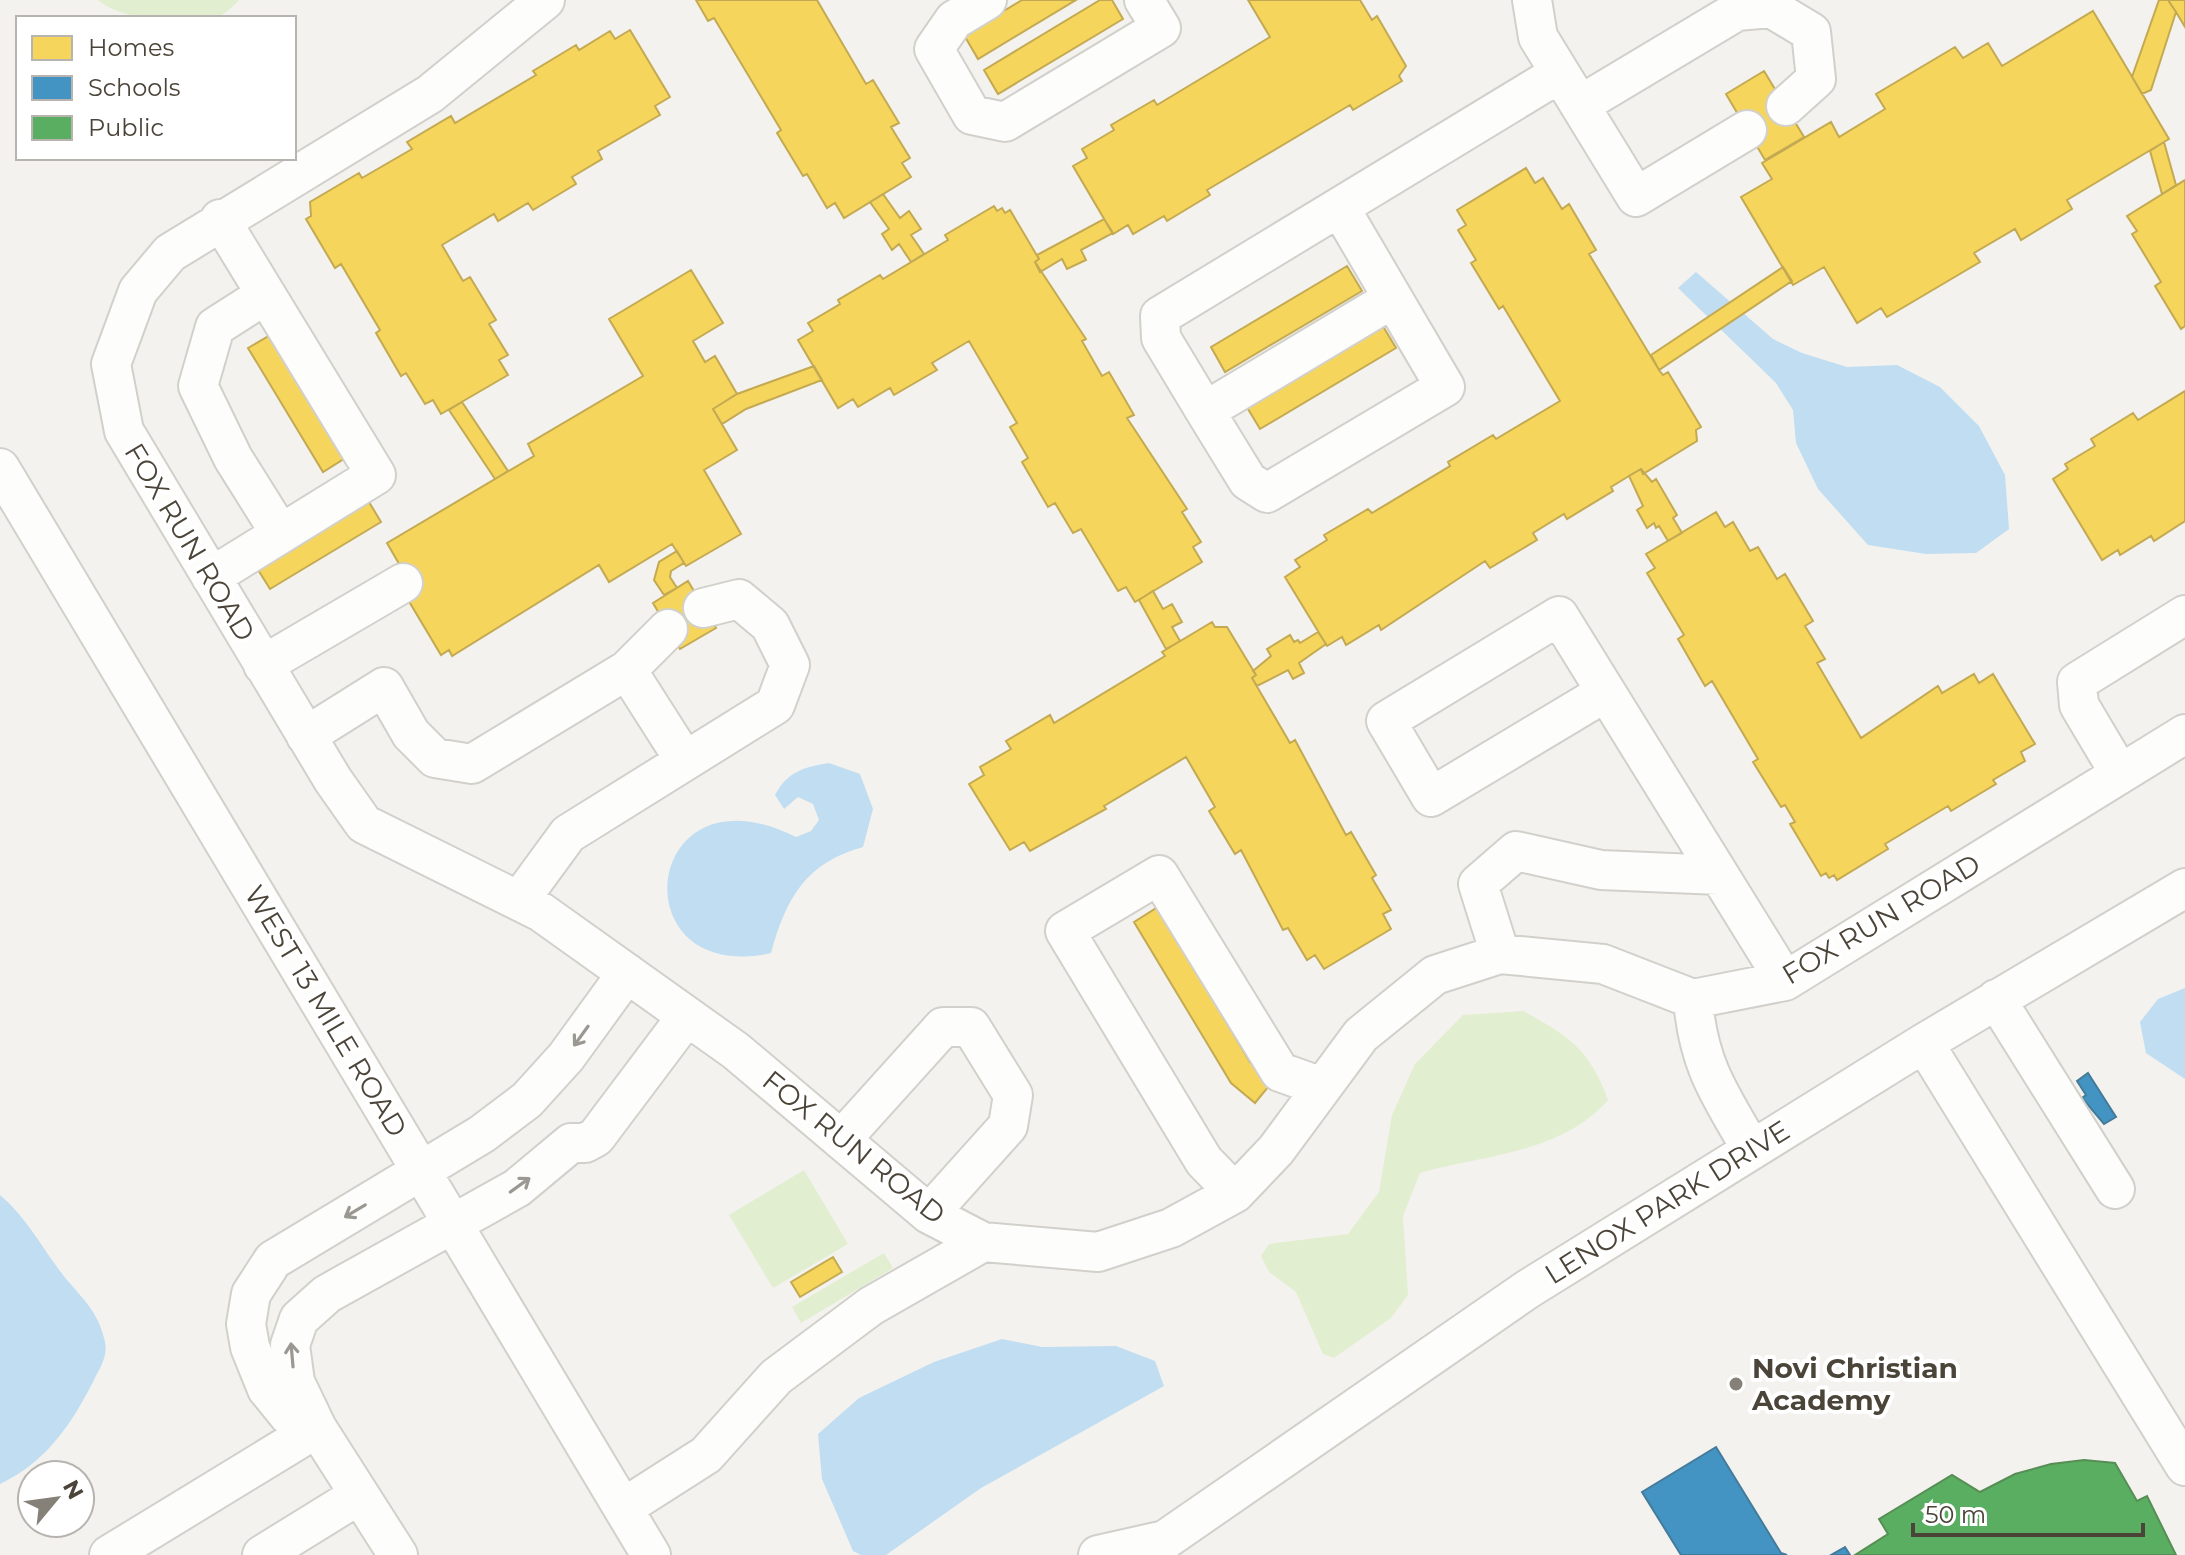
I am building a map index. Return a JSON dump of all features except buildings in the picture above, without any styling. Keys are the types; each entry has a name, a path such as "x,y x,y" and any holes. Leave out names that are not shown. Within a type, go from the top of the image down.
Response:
{"street":[{"name":"FOX RUN ROAD","path":"545,0 430,94 220,219 170,253 138,291 111,364 124,431 306,736 364,824 541,912 736,1051 929,1214 983,1242 1098,1252 1171,1228 1235,1193 1276,1150 1361,1035 1435,975 1500,954 1603,964 1693,999 1785,981 2185,734"},
{"path":"987,0 954,20 934,49 972,115 1005,122 1161,28 1144,0"},
{"path":"1532,0 1538,37 1636,197 1747,130"},
{"path":"1580,105 1737,11 1771,8 1811,32 1816,79 1786,106"},
{"path":"1340,208 1445,387 1292,481 1267,493 1248,481 1205,411 1161,338 1160,316 1560,73"},
{"path":"211,577 376,475 220,219"},
{"path":"265,295 215,327 198,386 233,458 280,533"},
{"path":"1205,411 1392,299"},
{"name":"WEST 13 MILE ROAD","path":"1,471 651,1555"},
{"path":"263,665 403,583"},
{"path":"519,901 568,834 775,705 790,665 770,625 739,599 703,608"},
{"path":"2120,774 2079,705 2077,682 2185,615"},
{"path":"1606,692 1431,797 1386,721 1559,616 1785,981"},
{"path":"306,736 384,687 411,734 435,758 472,764 627,670 668,629"},
{"path":"627,670 685,761"},
{"path":"1500,954 1478,884 1516,851 1601,870 1719,875"},
{"path":"1235,1193 1204,1161 1065,931 1159,875 1280,1072 1322,1087"},
{"name":"LENOX PARK DRIVE","path":"1098,1555 1159,1547 1528,1289 1996,999 2185,888"},
{"path":"317,1428 289,1416 267,1389 250,1347 246,1324 251,1294 273,1260 422,1171 527,1100 566,1057 627,973"},
{"path":"1693,999 1696,1040 1709,1076 1752,1150"},
{"path":"1996,999 2115,1189"},
{"path":"398,1555 317,1428 295,1382 290,1345 299,1319 327,1294 521,1186 571,1143 585,1143 596,1137 677,1009"},
{"path":"841,1140 943,1027 971,1027 1013,1095 1008,1126 929,1214"},
{"path":"1924,1043 2185,1466"},
{"path":"527,1100 571,1143"},
{"path":"623,1508 706,1455 776,1377 871,1306 983,1242"},
{"path":"109,1555 317,1428"},
{"path":"262,1555 359,1495"}],"green space":[{"path":"98,0 239,0 219,16 137,16 108,7"},
{"path":"1523,1011 1576,1046 1594,1069 1608,1100 1589,1118 1545,1142 1420,1173 1403,1216 1408,1295 1391,1318 1334,1358 1323,1354 1296,1292 1269,1272 1261,1256 1269,1244 1348,1234 1379,1192 1392,1115 1415,1064 1463,1015"},
{"path":"804,1170 848,1244 773,1288 729,1215"},
{"path":"884,1253 893,1268 801,1323 792,1307"}],"water":[{"path":"1696,272 1773,339 1802,353 1847,367 1897,365 1940,387 1979,426 2005,475 2009,529 1976,553 1926,554 1868,545 1818,489 1796,443 1793,410 1776,383 1678,288"},
{"path":"829,763 860,774 873,809 863,847 843,854 812,873 791,900 771,953 722,955 689,938 671,911 668,878 680,848 705,827 744,821 796,837 811,831 819,820 813,804 798,797 784,809 775,795 785,781 797,772"},
{"path":"2185,988 2185,1079 2146,1053 2140,1022 2158,999"},
{"path":"0,1195 24,1220 92,1310 102,1330 106,1348 85,1398 66,1428 37,1459 16,1459 16,1475 0,1484"},
{"path":"1002,1339 1042,1347 1116,1346 1155,1361 1164,1386 981,1488 886,1555 861,1555 853,1551 822,1479 818,1434 859,1398 934,1362"}],"place":[{"name":"Novi Christian Academy","path":"1736,1384"}]}
